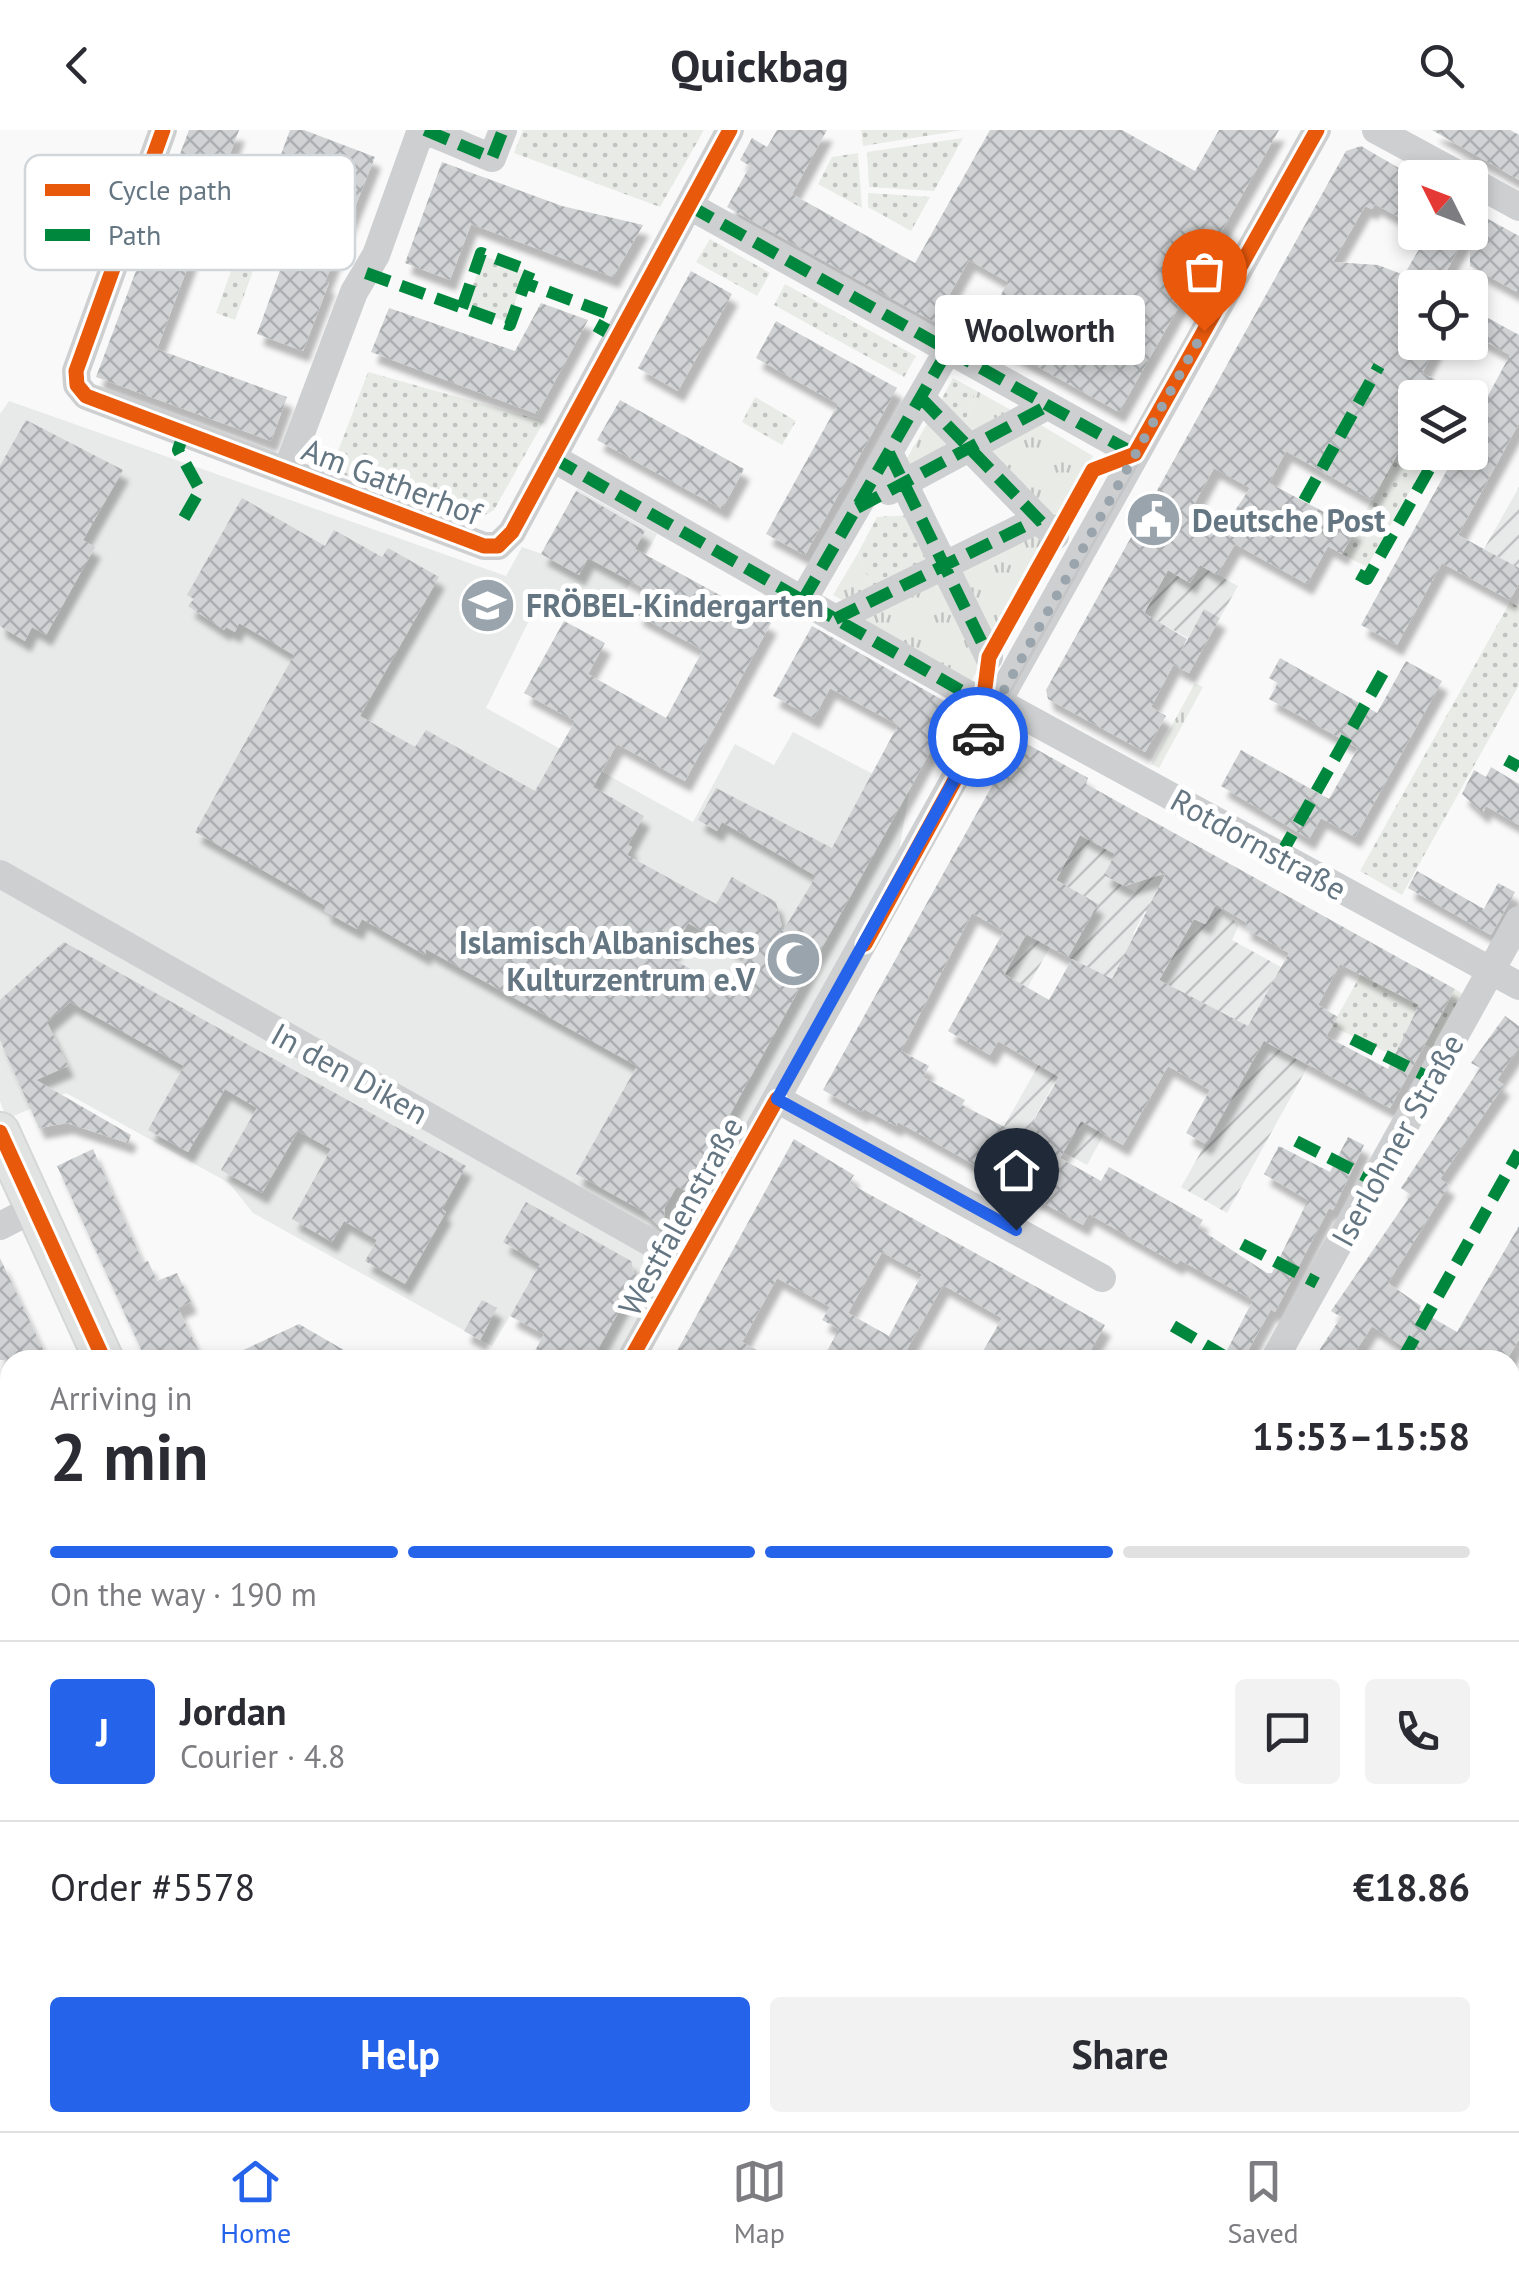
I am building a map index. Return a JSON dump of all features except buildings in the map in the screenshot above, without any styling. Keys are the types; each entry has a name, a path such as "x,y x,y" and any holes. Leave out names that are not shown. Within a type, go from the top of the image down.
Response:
{"street":[{"name":"Am Gatherhof","path":"155,155 164,130"},
{"name":"Am Gatherhof","path":"287,470 354,292 376,255 423,130 492,158 504,130"},
{"name":"Am Gatherhof","path":"113,270 76,371 77,385 86,396 484,546 498,546 512,532 730,130"},
{"name":"Westfalenstraße","path":"636,1350 777,1099 991,702 1316,130"},
{"path":"1376,130 1432,160"},
{"path":"1488,190 1519,207"},
{"path":"690,206 1135,454"},
{"path":"803,600 948,350"},
{"path":"835,619 944,566 1047,528 921,398"},
{"path":"857,508 1047,406"},
{"path":"889,452 989,657"},
{"path":"553,458 835,619 991,702"},
{"name":"Rotdornstraße","path":"991,702 1519,986"},
{"name":"In den Diken","path":"5,880 685,1262"},
{"name":"Iserlohner Straße","path":"1280,1350 1519,920"},
{"path":"777,1099 1102,1278"},
{"path":"0,1132 99,1350"},
{"path":"0,1226 35,1208"}],"shaded area":[{"path":"9,401 506,576 522,547 542,554 577,489 657,534 609,622 545,588 486,708 693,822 735,744 774,765 793,732 909,793 898,857 627,1350 543,1350 578,1284 540,1265 492,1346 253,1213 229,1183 66,1093 7,1119 0,1101 0,414"},
{"path":"1519,487 1519,568 1484,549"},
{"path":"1200,565 1238,586 1220,618 1204,610 1188,638 1144,614 1168,570 1190,583"},
{"path":"1063,825 1115,853 1106,871 1108,877 1135,892 1149,868 1166,881 1154,915 1145,911 1133,934 1136,936 1034,1119 1044,1148 1003,1128 1092,970 1068,957 1097,903 1080,894 1027,988 1005,975 1068,858"},
{"path":"1216,905 1239,925 1232,940 1281,967 1248,1026 1183,993 1087,1165 1063,1152 1194,919 1206,924"},
{"path":"1264,1041 1308,1066 1227,1213 1181,1187"}],"green space":[{"path":"523,130 704,130 660,207 514,153"},
{"path":"861,130 963,130 863,146"},
{"path":"963,138 934,191 869,187 867,152"},
{"path":"858,153 862,208 818,184 832,157"},
{"path":"868,193 930,197 911,231 868,207"},
{"path":"710,239 770,273 757,296 696,262"},
{"path":"484,256 527,272 507,322 465,307"},
{"path":"231,270 253,270 235,320 216,313"},
{"path":"785,284 916,356 904,377 774,305"},
{"path":"368,372 544,421 494,510 473,522 331,470"},
{"path":"953,378 975,390 962,433 938,406"},
{"path":"975,390 1020,415 971,442 962,433"},
{"path":"755,397 796,421 782,445 742,422"},
{"path":"931,417 961,448 909,476 903,465"},
{"path":"1034,421 1093,456 1055,527 979,450"},
{"path":"1398,453 1398,470 1421,470 1367,567 1342,554"},
{"path":"914,515 938,565 875,595 858,553 877,517"},
{"path":"1038,525 1050,537 990,648 952,567"},
{"path":"858,553 875,595 853,606 833,595"},
{"path":"941,572 984,657 969,686 844,619"},
{"path":"1510,602 1519,607 1519,685 1402,895 1360,871"},
{"path":"1195,683 1203,687 1159,768 1151,764"},
{"path":"1361,974 1440,1016 1455,989 1466,996 1436,1050 1405,1035 1394,1056 1332,1026"}],"tram line":[{"path":"643,1350 1324,130"}],"marked path":[{"path":"425,130 492,158 503,130"},
{"path":"690,206 1135,454"},
{"path":"462,308 481,253 530,271 525,283"},
{"path":"366,273 510,325 525,283 609,314 598,334"},
{"path":"803,600 948,350"},
{"path":"1286,533 1379,366"},
{"path":"921,398 1046,527"},
{"path":"857,508 1047,406"},
{"path":"184,432 178,450 200,490 184,518"},
{"path":"889,453 989,657"},
{"path":"553,458 983,703"},
{"path":"1358,574 1367,579 1429,470"},
{"path":"835,619 1039,519"},
{"path":"1280,856 1384,671"},
{"path":"1506,760 1519,767"},
{"path":"1352,1039 1430,1078"},
{"path":"1296,1141 1375,1181"},
{"path":"1408,1350 1519,1152"},
{"path":"1242,1244 1317,1283"},
{"path":"1173,1326 1214,1350"}],"cycle path":[{"path":"154,155 163,130"},
{"path":"112,270 76,371 77,385 86,396 484,546 498,546 512,532 730,130"},
{"path":"979,736 968,729 983,703 989,657 1093,470 1135,454 1317,130"},
{"path":"865,944 985,725"},
{"path":"636,1350 777,1099"},
{"path":"0,1132 99,1350"}],"way so far":[{"path":"978,737 1204,331"}],"place":[{"name":"Woolworth","path":"1204,331"},
{"name":"Deutsche Post","path":"1153,520"},
{"name":"FRÖBEL-Kindergarten","path":"487,605"},
{"name":"Islamisch Albanisches Kulturzentrum e.V","path":"794,960"}],"route":[{"path":"978,737 777,1099 1016,1230"}]}
